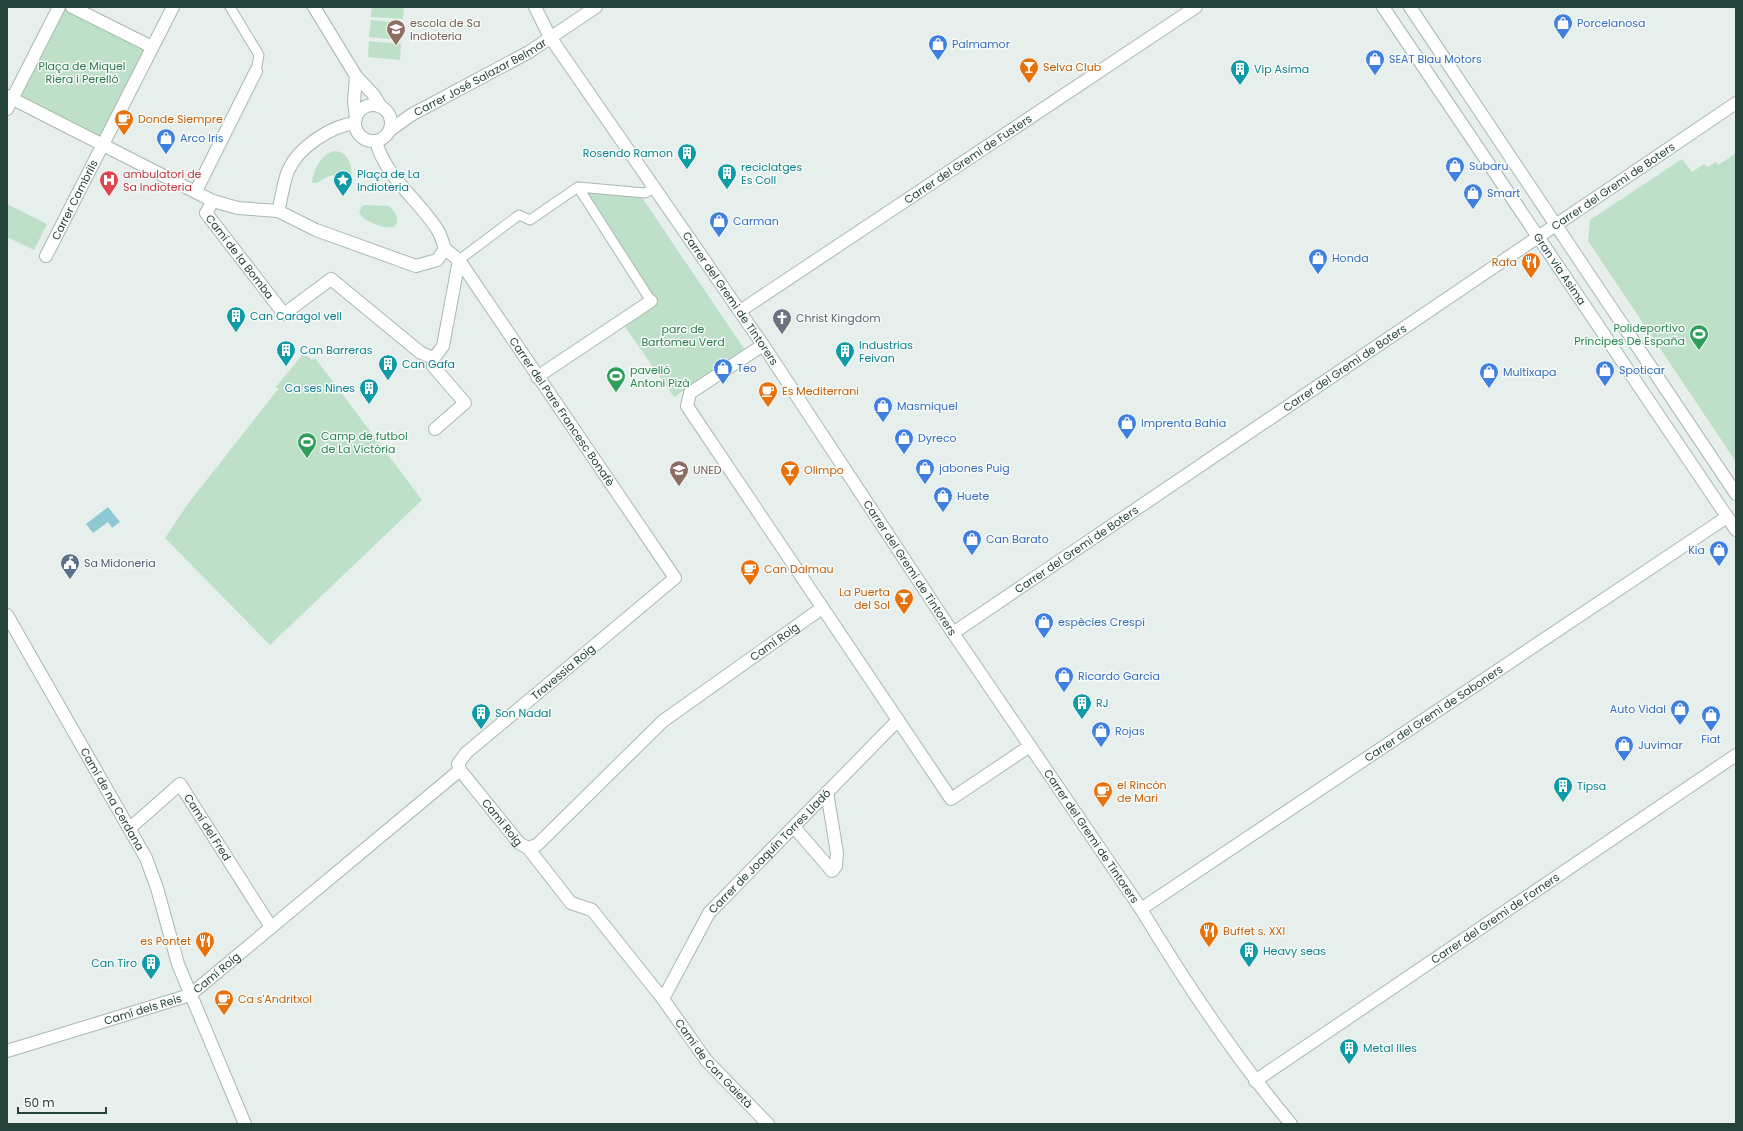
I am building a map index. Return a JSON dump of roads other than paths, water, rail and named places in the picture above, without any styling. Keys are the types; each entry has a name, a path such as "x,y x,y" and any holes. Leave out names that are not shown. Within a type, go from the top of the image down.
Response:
{"street":[{"path":"7,109 10,97 59,7"},
{"path":"72,7 152,47"},
{"path":"103,144 173,7"},
{"path":"196,191 256,71 259,55 230,7"},
{"path":"314,7 356,76 373,94 391,120 389,131"},
{"name":"Carrer del Gremi de Tintorers","path":"534,7 550,38 763,345 953,633 1140,909 1160,942 1255,1081 1291,1124"},
{"name":"Carrer José Salazar Belmar","path":"383,108 411,115 529,52 596,7"},
{"name":"Carrer del Gremi de Fusters","path":"740,311 1196,7"},
{"name":"Gran via Asima","path":"1383,7 1736,530"},
{"name":"Gran via Asima","path":"1410,7 1736,494"},
{"path":"356,76 354,102 356,121 360,134 364,138 376,140 382,139 389,131 411,115"},
{"path":"10,97 213,201 238,208 278,211 316,230 416,266 437,260 445,250 438,230 390,171 379,152 376,140"},
{"name":"Carrer del Gremi de Boters","path":"953,633 1736,103"},
{"path":"278,211 289,169 307,146 333,129 356,121 361,110 365,107 370,105 383,108"},
{"name":"Carrer Cambrils","path":"46,256 103,144"},
{"path":"435,428 465,403 433,366 434,358 443,346 459,260 519,215 530,220 578,187 645,193 654,188"},
{"path":"537,377 651,301 578,187"},
{"name":"Camí de la Bomba","path":"213,201 206,213 284,314 331,279 421,353 434,358"},
{"name":"Carrer del Pare Francesc Bonafè","path":"445,250 459,260 537,377 675,578"},
{"path":"763,345 690,393 687,406 950,798 1030,746"},
{"name":"Carrer del Gremi de Saboners","path":"1140,909 1727,517"},
{"name":"Travessia Roig","path":"460,770 458,764 466,753 675,578"},
{"name":"Camí Roig","path":"190,995 460,770 519,844 528,848 537,845 663,721 822,608"},
{"name":"Camí de na Cerdana","path":"7,615 146,858 157,888 178,964 190,995"},
{"name":"Carrer de Joaquín Torres Lladó","path":"663,999 709,913 898,720"},
{"name":"Carrer del Gremi de Forners","path":"1255,1081 1736,756"},
{"name":"Camí del Fred","path":"130,828 180,784 271,927"},
{"path":"794,827 832,871 836,866 837,853 827,792"},
{"name":"Camí de Can Gaietà","path":"528,848 571,903 592,910 663,999 706,1060 768,1124"},
{"name":"Camí dels Reis","path":"7,1051 190,995 245,1124"}],"water":[{"path":"108,507 120,522 112,528 108,522 93,533 86,524"}],"place":[{"name":"Porcelanosa","path":"1563,40"},
{"name":"escola de Sa Indioteria","path":"396,46"},
{"name":"Palmamor","path":"938,61"},
{"name":"SEAT Blau Motors","path":"1375,76"},
{"name":"Selva Club","path":"1029,84"},
{"name":"Vip Asima","path":"1240,86"},
{"name":"Donde Siempre","path":"124,136"},
{"name":"Arco Iris","path":"166,155"},
{"name":"Rosendo Ramon","path":"687,170"},
{"name":"Subaru","path":"1455,183"},
{"name":"reciclatges Es Coll","path":"727,190"},
{"name":"ambulatori de Sa Indioteria","path":"109,197"},
{"name":"Plaça de La Indioteria","path":"343,197"},
{"name":"Smart","path":"1473,210"},
{"name":"Carman","path":"719,238"},
{"name":"Honda","path":"1318,275"},
{"name":"Rafa","path":"1531,279"},
{"name":"Can Caragol vell","path":"236,333"},
{"name":"Christ Kingdom","path":"782,335"},
{"name":"Polideportivo Príncipes De España","path":"1699,351"},
{"name":"Can Barreras","path":"286,367"},
{"name":"Industrias Feivan","path":"845,368"},
{"name":"Can Gafa","path":"388,381"},
{"name":"Teo","path":"723,385"},
{"name":"Spoticar","path":"1605,387"},
{"name":"Multixapa","path":"1489,389"},
{"name":"pavelló Antoni Pizà","path":"616,393"},
{"name":"Ca ses Nines","path":"369,405"},
{"name":"Es Mediterrani","path":"768,408"},
{"name":"Masmiquel","path":"883,423"},
{"name":"Imprenta Bahía","path":"1127,440"},
{"name":"Dyreco","path":"904,455"},
{"name":"Camp de futbol de La Victòria","path":"307,459"},
{"name":"jabones Puig","path":"925,485"},
{"name":"UNED","path":"679,487"},
{"name":"Olimpo","path":"790,487"},
{"name":"Huete","path":"943,513"},
{"name":"Can Barato","path":"972,556"},
{"name":"Kia","path":"1719,567"},
{"name":"Sa Midoneria","path":"70,580"},
{"name":"Can Dalmau","path":"750,586"},
{"name":"La Puerta del Sol","path":"904,615"},
{"name":"espècies Crespí","path":"1044,639"},
{"name":"Ricardo García","path":"1064,693"},
{"name":"RJ","path":"1082,720"},
{"name":"Auto Vidal","path":"1680,726"},
{"name":"Son Nadal","path":"481,730"},
{"name":"Fiat","path":"1711,732"},
{"name":"Rojas","path":"1101,748"},
{"name":"Juvimar","path":"1624,762"},
{"name":"Tipsa","path":"1563,803"},
{"name":"el Rincón de Mari","path":"1103,808"},
{"name":"Buffet s. XXI","path":"1209,948"},
{"name":"es Pontet","path":"205,958"},
{"name":"Heavy seas","path":"1249,968"},
{"name":"Can Tiro","path":"151,980"},
{"name":"Ca s'Andritxol","path":"224,1016"},
{"name":"Metal Illes","path":"1349,1065"}],"park label":[{"name":"Plaça de Miquel Riera i Perelló","path":"82,72"},
{"name":"parc de Bartomeu Verd","path":"683,335"}]}
